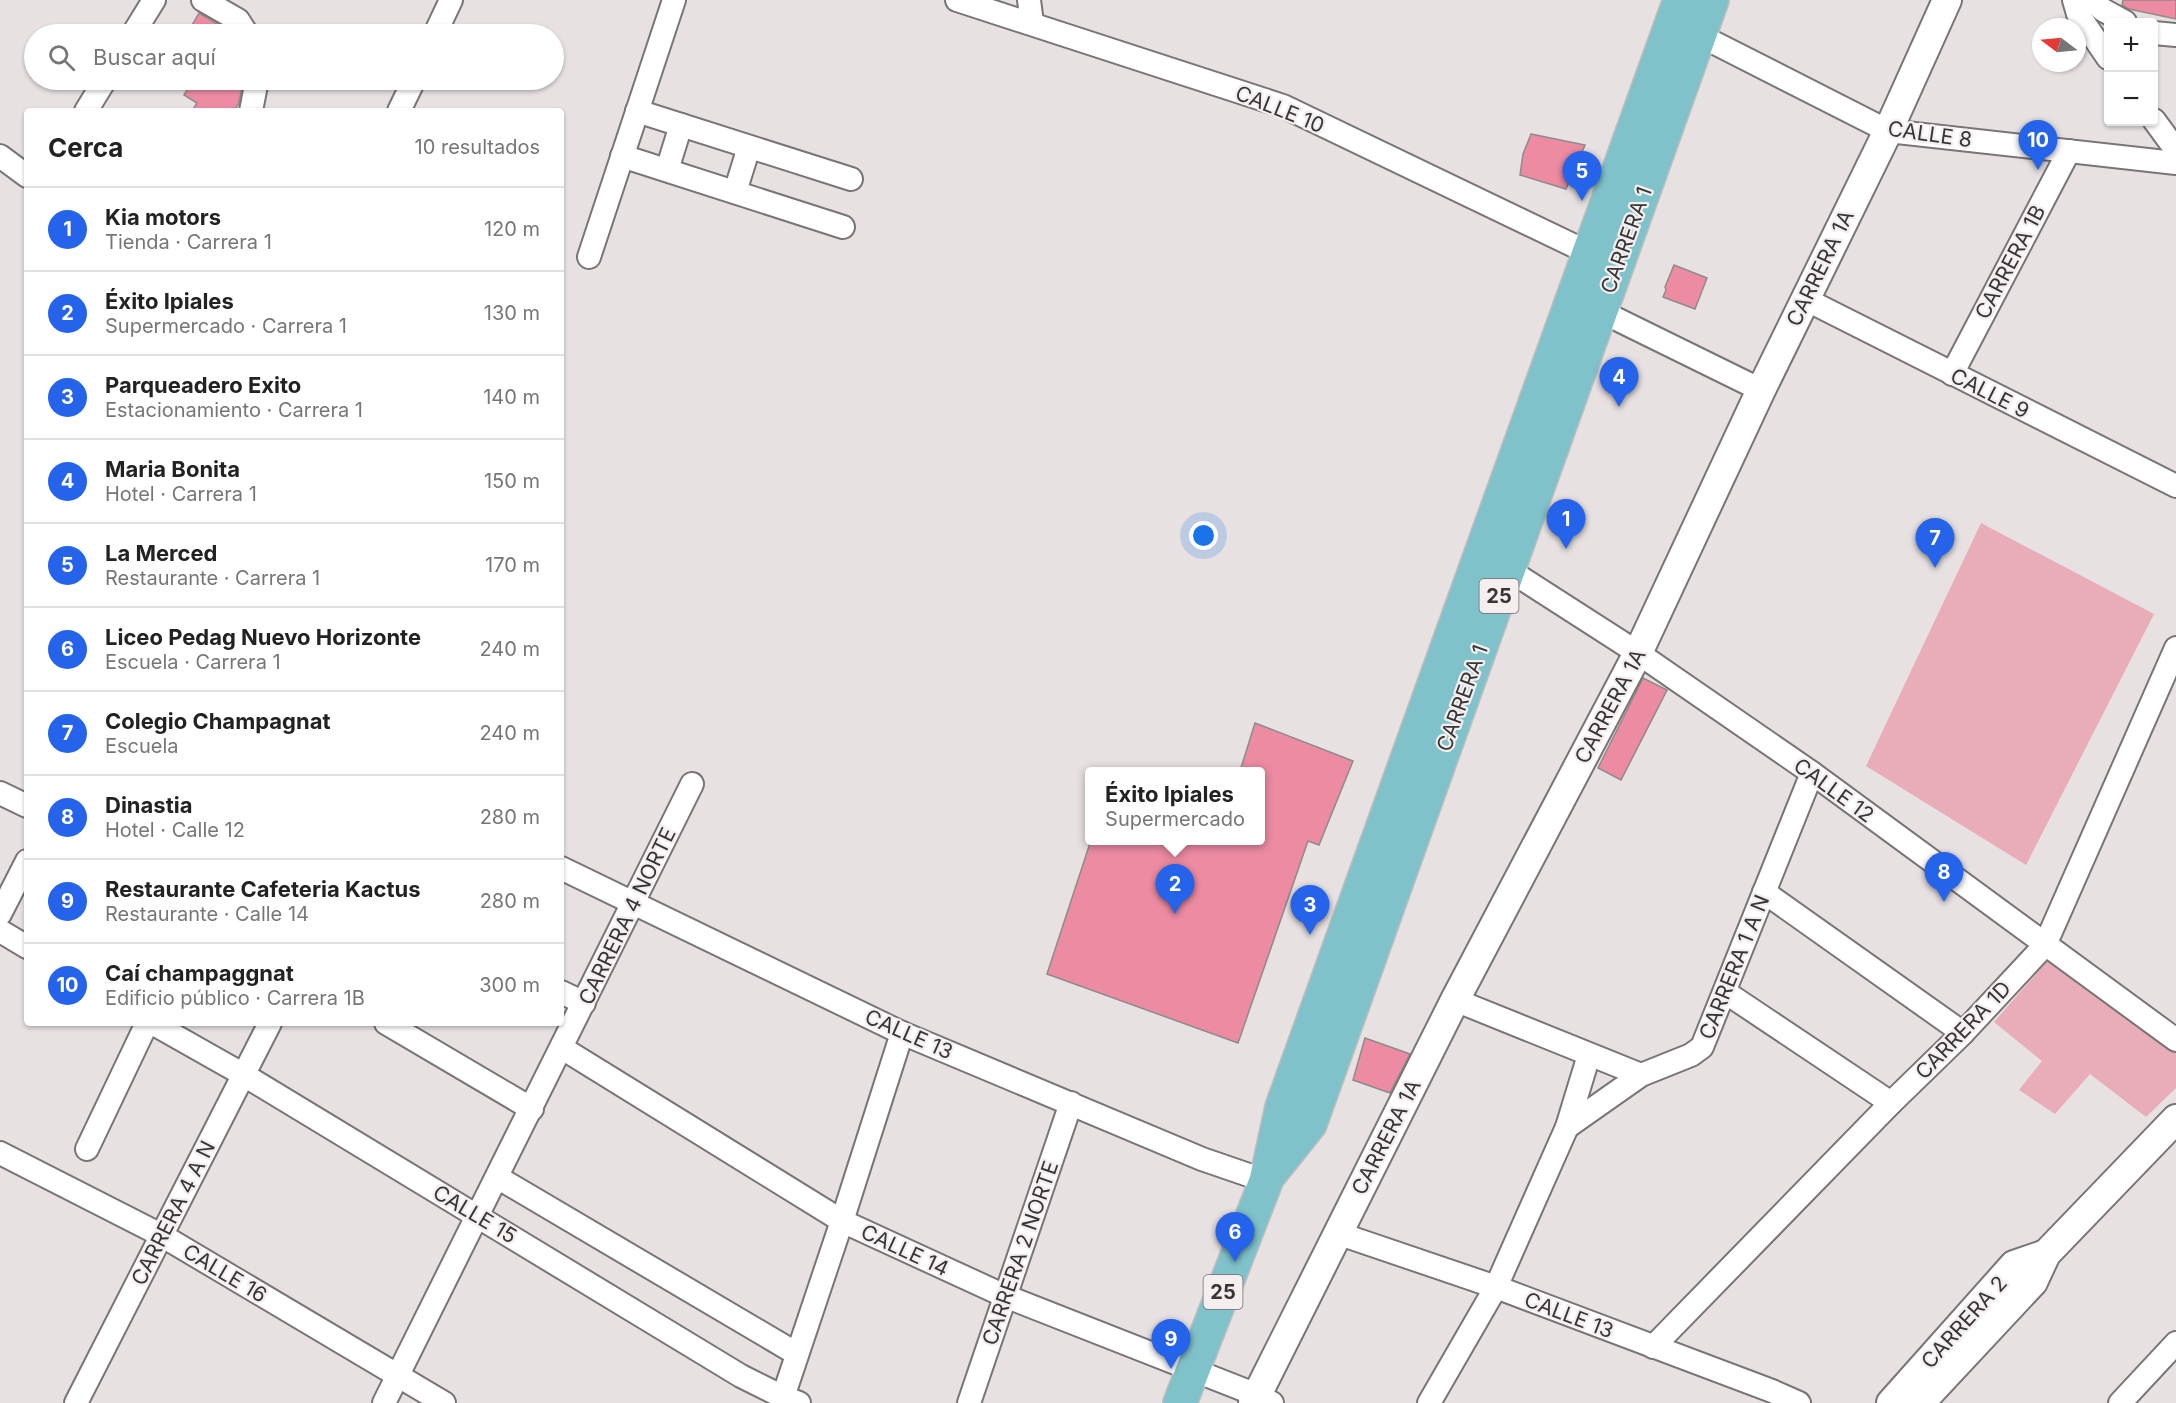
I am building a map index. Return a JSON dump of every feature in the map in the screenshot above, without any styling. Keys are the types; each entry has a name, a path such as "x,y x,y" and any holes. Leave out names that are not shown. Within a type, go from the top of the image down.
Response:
{"main road":[{"name":"CARRERA 1","path":"1587,304 1589,253 1683,20 1712,0"},
{"name":"CARRERA 1","path":"1180,1403 1266,1180 1310,1124 1351,962 1587,304 1683,20"}],"street":[{"path":"139,24 154,0"},
{"path":"203,0 238,20 241,24"},
{"path":"440,24 451,0"},
{"path":"589,257 674,0"},
{"name":"CALLE 10","path":"957,0 1284,106 1589,253"},
{"path":"1029,0 1032,23"},
{"name":"CARRERA 1A","path":"1261,1400 1337,1233 1455,1000 1638,653 1761,390 1888,131 1947,0"},
{"path":"2074,0 2078,14 2104,51"},
{"path":"2092,0 2103,10 2118,18"},
{"name":"CALLE 8","path":"1683,20 1888,131 2176,163"},
{"path":"2158,33 2176,35"},
{"path":"88,108 99,90"},
{"path":"252,108 256,90"},
{"path":"400,108 409,90"},
{"path":"637,111 851,179"},
{"path":"667,170 681,125"},
{"path":"2158,125 2176,150"},
{"path":"735,192 749,147"},
{"name":"CARRERA 1B","path":"1952,374 2069,151"},
{"path":"0,156 24,174"},
{"path":"622,156 843,227"},
{"name":"CALLE 9","path":"1805,299 2176,486"},
{"path":"1587,304 1761,390"},
{"name":"CALLE 12","path":"1495,562 1638,653 1812,773 2176,1040"},
{"name":"CARRERA 1D","path":"1653,1347 1891,1103 1963,1034 2045,945 2168,690 2176,648"},
{"name":"CARRERA 1 A N","path":"1567,1127 1641,1075 1691,1055 1702,1047 1812,773"},
{"name":"CARRERA 4 NORTE","path":"384,1403 692,784"},
{"path":"0,793 24,805"},
{"path":"0,914 24,867"},
{"name":"CALLE 13","path":"564,869 902,1034 1202,1159 1266,1180"},
{"path":"1764,892 1963,1034"},
{"path":"0,931 24,946"},
{"path":"1725,992 1891,1103"},
{"path":"564,993 584,1003"},
{"path":"1455,1000 1641,1075"},
{"path":"87,1149 146,1026"},
{"name":"CALLE 15","path":"157,1026 244,1075 741,1376 787,1401"},
{"name":"CARRERA 4 A N","path":"76,1403 268,1026"},
{"path":"391,1026 532,1109"},
{"path":"787,1401 797,1354 902,1034"},
{"name":"CALLE 14","path":"562,1048 842,1221 1005,1296 1193,1370 1261,1400"},
{"path":"1429,1403 1496,1287 1567,1127 1589,1055"},
{"name":"CARRERA 2 NORTE","path":"969,1403 1071,1103"},
{"name":"CARRERA 2","path":"1920,1403 2033,1282 2046,1254 2176,1119"},
{"name":"CALLE 16","path":"0,1153 161,1236 444,1403"},
{"path":"497,1177 797,1354"},
{"name":"CALLE 13","path":"1337,1233 1496,1287 1799,1403"},
{"name":"CARRERA 2","path":"1891,1403 2014,1265 2046,1254"},
{"path":"2120,1403 2176,1343"}],"shaded area":[{"path":"1981,523 2154,614 2026,865 1866,766"},
{"path":"2049,959 2176,1052 2176,1088 2146,1117 2090,1074 2055,1114 2019,1090 2042,1061 1994,1022"}],"building":[{"path":"2123,0 2176,0 2176,19 2129,9 2122,5"},
{"path":"199,13 218,24 193,24"},
{"path":"187,90 241,90 236,108 194,108 197,103 184,95"},
{"path":"1531,134 1585,145 1566,189 1520,175 1523,154"},
{"path":"1674,265 1707,278 1695,309 1663,297"},
{"path":"1643,678 1667,690 1621,780 1598,768"},
{"path":"1255,723 1353,761 1319,845 1308,841 1238,1043 1047,974 1089,845 1265,845 1265,767 1241,767"},
{"path":"1365,1038 1410,1054 1390,1093 1353,1080"}],"place":[{"name":"Caí champaggnat","path":"2038,170"},
{"name":"La Merced","path":"1582,201"},
{"name":"Maria Bonita","path":"1619,407"},
{"name":"Kia motors","path":"1566,549"},
{"name":"Colegio Champagnat","path":"1935,568"},
{"name":"Dinastia","path":"1944,902"},
{"name":"Éxito Ipiales","path":"1175,914"},
{"name":"Parqueadero Exito","path":"1310,935"},
{"name":"Liceo Pedag Nuevo Horizonte","path":"1235,1262"},
{"name":"Restaurante Cafeteria Kactus","path":"1171,1369"}]}
